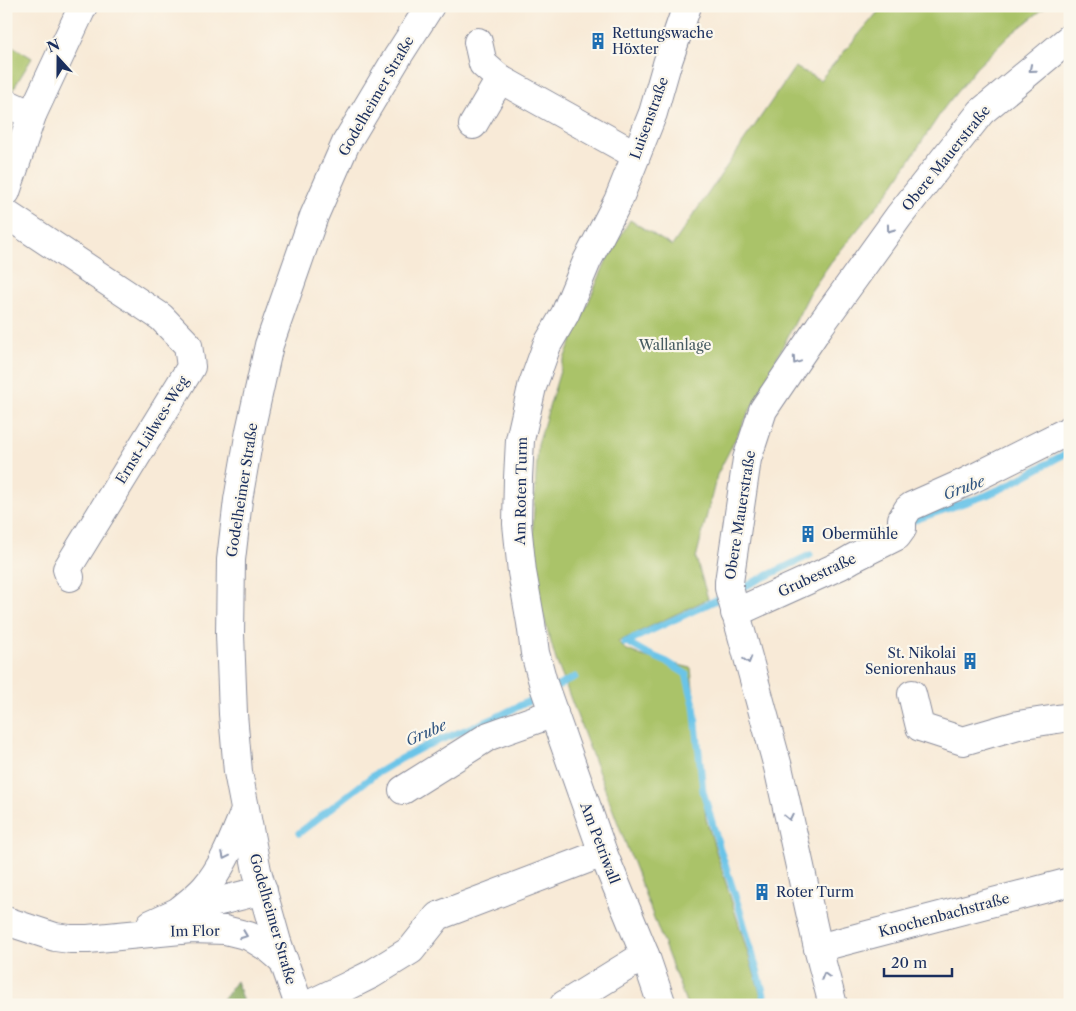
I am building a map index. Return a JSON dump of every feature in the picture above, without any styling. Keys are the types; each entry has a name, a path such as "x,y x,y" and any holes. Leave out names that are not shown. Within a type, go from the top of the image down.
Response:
{"street":[{"path":"6,192 32,115 83,6"},
{"name":"Godelheimer Straße","path":"299,1005 262,890 240,783 233,714 230,634 231,560 238,500 250,431 269,345 314,216 346,143 430,6"},
{"name":"Luisenstraße","path":"618,202 653,113 687,6"},
{"name":"Obere Mauerstraße","path":"833,1005 818,948 778,767 732,599 747,459 763,410 819,327 899,216 981,112 1070,38"},
{"path":"478,42 483,64 500,79 636,155"},
{"path":"473,125 500,79"},
{"path":"6,103 32,115"},
{"name":"Am Roten Turm","path":"547,694 535,653 522,572 518,524 520,440 532,387 547,345 564,314 587,261 618,202"},
{"name":"Ernst-Lülwes-Weg","path":"6,214 161,317 188,345 191,367 67,569 70,577"},
{"name":"Grubestraße","path":"732,599 841,566 897,536 908,509 912,506 966,482 1070,430"},
{"path":"403,790 489,736 547,694"},
{"name":"Am Petriwall","path":"547,694 602,852 645,955 662,1005"},
{"path":"912,694 920,727 963,741 1018,725 1070,717"},
{"name":"Im Flor","path":"177,912 199,895 210,882 225,856 245,811"},
{"path":"308,1005 346,988 411,950 438,916 602,852"},
{"name":"Knochenbachstraße","path":"818,948 1070,882"},
{"name":"Im Flor","path":"127,935 177,912 262,890"},
{"name":"Im Flor","path":"6,921 55,937 70,939 191,929 225,930 249,936 270,949 284,961"},
{"path":"564,1005 645,955"}],"green space":[{"name":"Wallanlage","path":"883,6 1047,6 1010,35 976,68 944,108 890,190 831,262 811,291 717,475 696,558 708,599 618,642 625,649 642,656 691,668 706,819 764,1005 687,1005 556,660 537,594 533,525 538,444 563,361 607,259 630,220 672,246 795,67 820,80"},
{"path":"6,42 32,58 12,91 6,87"},
{"path":"236,981 244,1005 217,1005 224,998"}],"waterway":[{"name":"Grube","path":"909,522 987,495 1070,451"},
{"name":"Grube","path":"861,537 878,532"},
{"name":"Grube","path":"735,591 810,555"},
{"name":"Grube","path":"624,643 725,596"},
{"path":"627,642 686,674 694,705 703,791 767,1005"},
{"name":"Grube","path":"550,690 575,677"},
{"name":"Grube","path":"299,833 374,775 399,760 425,746 495,718 541,695"}],"place":[{"name":"Rettungswache Höxter","path":"598,41"},
{"name":"Obermühle","path":"808,534"},
{"name":"St. Nikolai Seniorenhaus","path":"970,661"},
{"name":"Roter Turm","path":"762,892"}]}
